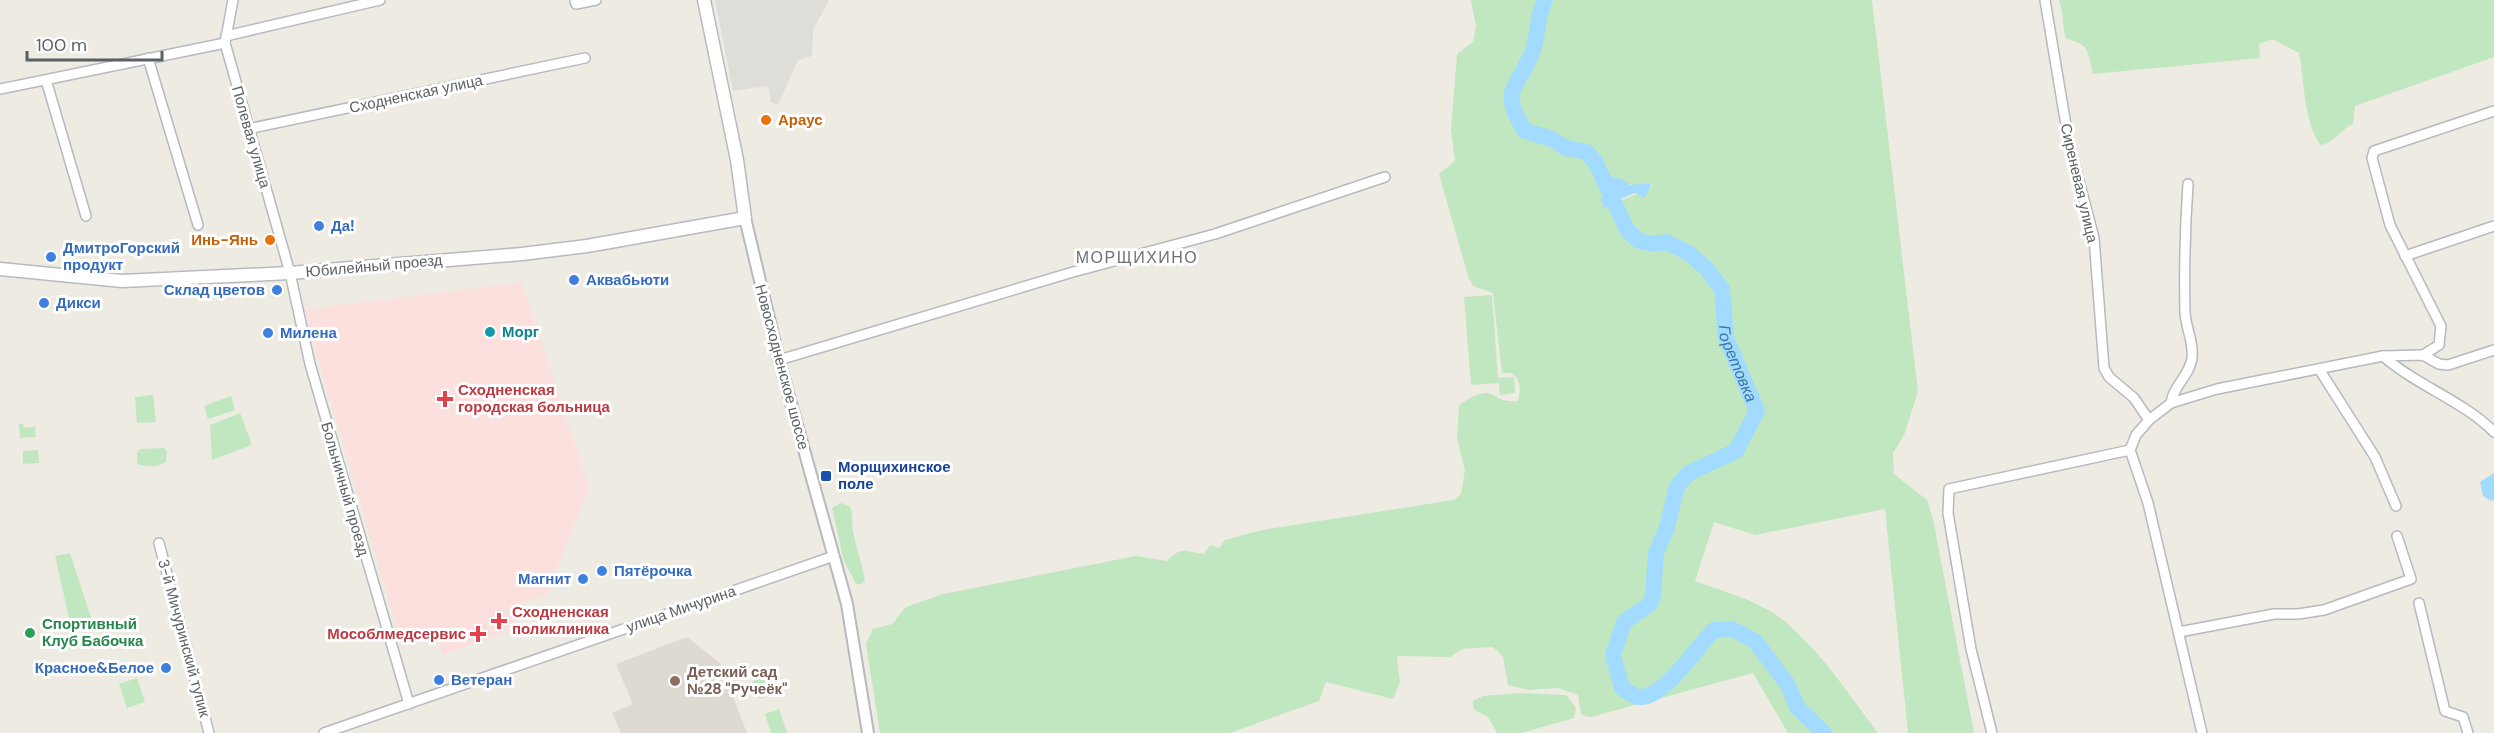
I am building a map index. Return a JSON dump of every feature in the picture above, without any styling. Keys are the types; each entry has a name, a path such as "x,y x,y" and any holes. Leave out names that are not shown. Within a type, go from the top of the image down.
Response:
{"main road":[{"name":"Новосходненское шоссе","path":"704,0 737,159 745,218"},
{"name":"Юбилейный проезд","path":"0,269 122,281 290,273 522,254 587,246 745,218"}],"street":[{"name":"Полевая улица","path":"233,0 225,39 248,129 290,273"},
{"path":"0,89 148,58 380,0"},
{"path":"574,0 576,4 596,0"},
{"name":"Сиреневая улица","path":"2045,0 2068,143 2092,227 2103,361 2109,377 2134,398 2149,420"},
{"path":"148,58 198,225"},
{"name":"Сходненская улица","path":"248,129 585,58"},
{"path":"46,80 86,216"},
{"path":"2202,733 2148,503 2130,450 2136,435 2149,420 2172,404 2217,389 2383,356 2423,355 2439,345 2441,326 2390,225 2372,158 2374,151 2494,111"},
{"path":"779,360 1073,272 1215,234 1385,177"},
{"path":"2172,404 2172,394 2192,360 2192,347 2186,319 2184,267 2188,184"},
{"name":"Новосходненское шоссе","path":"745,218 779,360 834,556 852,631 868,733"},
{"path":"2405,256 2494,226"},
{"name":"Больничный проезд","path":"290,273 310,364 409,704"},
{"path":"2423,355 2439,364 2448,365 2494,350"},
{"path":"2383,356 2397,368 2480,419 2494,432"},
{"path":"2319,369 2376,456 2396,506"},
{"path":"1992,733 1971,649 1948,513 1949,489 2130,450"},
{"path":"2179,632 2274,614 2298,614 2324,610 2411,579 2397,536"},
{"name":"3-й Мичуринский тупик","path":"159,543 209,733"},
{"name":"улица Мичурина","path":"324,733 834,556"},
{"path":"2419,603 2445,711 2463,717 2468,733"}],"shaded area":[{"path":"715,0 829,0 813,30 812,56 798,60 778,105 771,102 768,86 733,91"},
{"name":"Сходненская городская больница","path":"521,282 589,487 547,594 510,607 518,628 443,655 435,632 401,642 304,310"},
{"name":"Детский сад №28 \"Ручеёк\"","path":"687,637 720,663 747,733 621,733 612,713 633,704 616,664"}],"green space":[{"path":"1471,0 1872,0 1918,392 1904,435 1893,453 1894,474 1927,500 1933,519 1974,733 1908,733 1885,509 1755,535 1714,522 1695,581 1752,602 1783,620 1822,659 1878,733 1788,733 1753,673 1591,717 1581,715 1578,695 1558,688 1528,690 1508,685 1503,657 1493,647 1462,649 1450,657 1397,656 1400,682 1393,699 1326,682 1319,701 1230,733 880,733 866,644 873,629 892,624 906,607 943,594 1136,556 1167,561 1180,551 1204,554 1210,545 1219,548 1225,540 1262,530 1454,500 1461,494 1465,470 1457,438 1459,405 1472,397 1487,393 1508,401 1518,401 1520,389 1519,382 1512,373 1502,373 1493,293 1473,286 1468,276 1439,174 1455,161 1451,130 1457,54 1473,42 1476,26","holes":["1596,163 1621,182 1636,185 1652,184 1650,189 1604,207 1604,191"]},
{"path":"2059,0 2494,0 2494,57 2355,106 2353,124 2321,145 2311,125 2305,101 2299,53 2272,39 2259,44 2260,58 2093,74 2084,46 2066,39"},
{"path":"1492,295 1498,378 1514,377 1515,393 1500,395 1499,383 1471,385 1464,297"},
{"path":"153,395 156,422 137,423 135,397"},
{"path":"231,396 235,410 208,419 204,406"},
{"path":"240,413 252,445 212,460 210,425"},
{"path":"19,424 23,424 24,428 35,427 36,437 20,438"},
{"path":"164,448 167,452 166,462 163,464 147,466 137,463 137,452 140,449"},
{"path":"38,450 39,463 23,464 23,451"},
{"path":"841,503 850,507 851,510 853,531 865,580 861,584 856,584 844,561 832,508"},
{"path":"70,553 92,621 71,626 55,556"},
{"path":"137,678 145,702 127,708 119,684"},
{"path":"757,678 765,678 771,684 771,692 765,698 757,698 751,692 751,684"},
{"path":"1520,693 1566,695 1576,708 1574,718 1521,733 1497,733 1489,719 1475,710 1473,705 1473,701 1483,696"},
{"path":"779,709 787,733 771,733 765,714"}],"water":[{"path":"1594,163 1607,177 1622,179 1630,185 1652,183 1645,198 1635,193 1620,199 1614,207 1604,207 1600,198 1604,196"},
{"path":"2494,473 2494,500 2491,501 2483,496 2480,482"}],"waterway":[{"name":"Горетовка","path":"1545,0 1540,13 1533,50 1513,89 1512,106 1517,117 1525,131 1552,139 1566,148 1587,152 1596,163 1627,230 1639,241 1655,244 1666,242 1687,252 1706,268 1722,289 1726,338 1757,411 1736,451 1689,473 1677,486 1667,527 1656,553 1653,595 1650,604 1624,622 1613,655 1622,688 1638,697 1648,696 1669,682 1714,630 1732,629 1755,641 1788,685 1797,707 1824,733"}],"place":[{"name":"Араус","path":"766,120"},
{"name":"Да!","path":"319,226"},
{"name":"Инь-Янь","path":"270,240"},
{"name":"ДмитроГорский продукт","path":"51,257"},
{"name":"Аквабьюти","path":"574,280"},
{"name":"Склад цветов","path":"277,290"},
{"name":"Дикси","path":"44,303"},
{"name":"Морг","path":"490,332"},
{"name":"Милена","path":"268,333"},
{"name":"Сходненская городская больница","path":"445,399"},
{"name":"Морщихинское поле","path":"826,476"},
{"name":"Пятёрочка","path":"602,571"},
{"name":"Магнит","path":"583,579"},
{"name":"Сходненская поликлиника","path":"499,621"},
{"name":"Спортивный Клуб Бабочка","path":"30,633"},
{"name":"Мособлмедсервис","path":"478,634"},
{"name":"Красное&Белое","path":"166,668"},
{"name":"Ветеран","path":"439,680"},
{"name":"Детский сад №28 \"Ручеёк\"","path":"675,681"}],"district":[{"name":"МОРЩИХИНО","path":"1137,257"}]}
